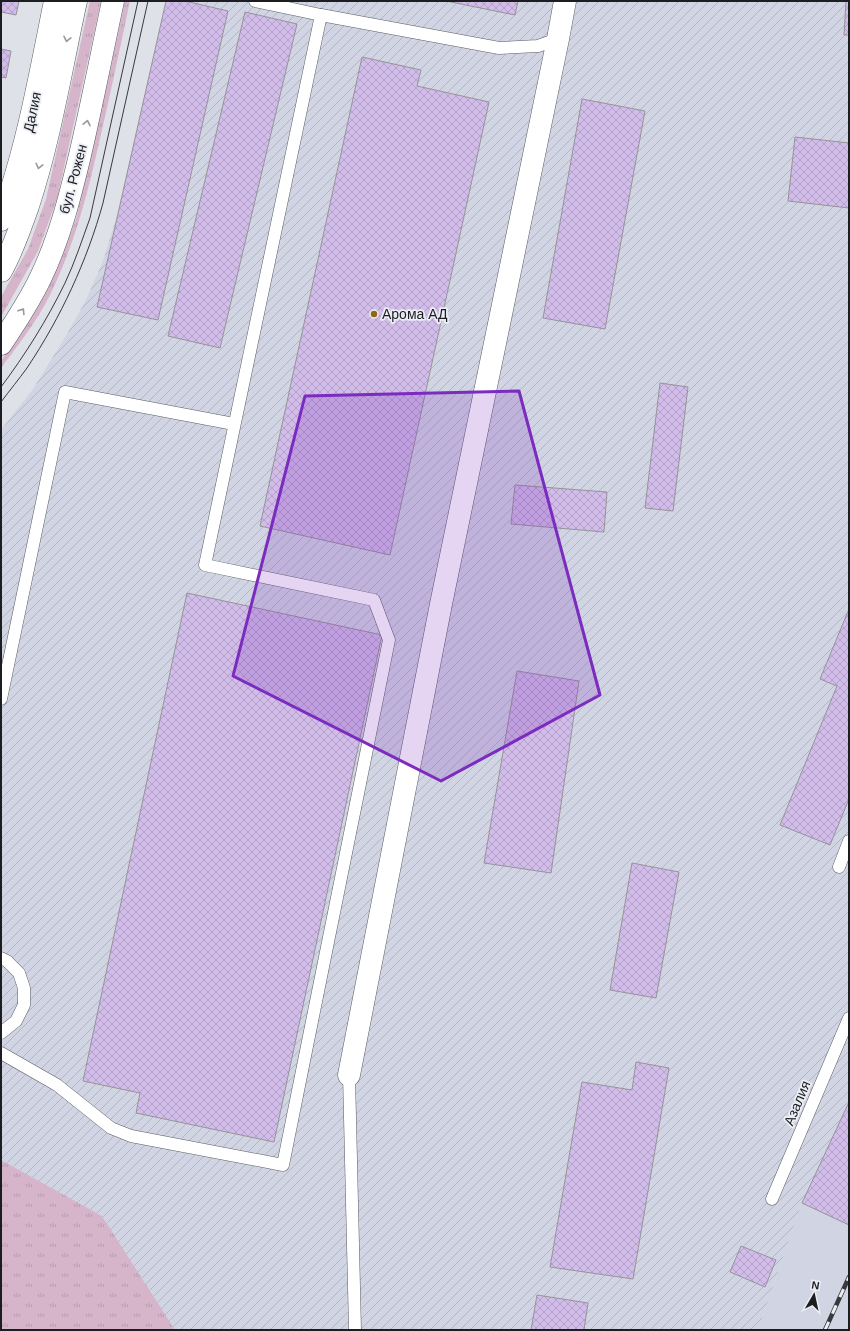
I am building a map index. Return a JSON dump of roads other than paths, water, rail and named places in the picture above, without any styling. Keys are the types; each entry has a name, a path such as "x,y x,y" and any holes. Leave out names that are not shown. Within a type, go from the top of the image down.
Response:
{"street":[{"name":"Далия","path":"1,220 9,199 26,142 55,1"},
{"path":"1,271 18,235 36,182 76,1"},
{"name":"бул. Рожен","path":"1,344 24,309 40,279 61,224 84,135 113,1"},
{"path":"349,1075 441,604 565,1"}],"lane":[{"path":"255,1 321,15 498,48 538,46 558,39"},
{"path":"1,1053 57,1085 111,1128 131,1136 283,1165 390,640 374,600 205,565 321,15"},
{"path":"1,699 65,392 234,424"},
{"path":"839,867 849,841"},
{"path":"1,958 7,961 18,973 24,988 24,1005 16,1021 1,1033"},
{"name":"Азалия","path":"772,1198 849,1018"},
{"path":"349,1075 355,1330"}],"tram line":[{"path":"1,387 35,337 58,297 72,267 90,218 138,1"},
{"path":"1,402 27,368 62,309 81,267 97,225 148,1"}],"railway":[{"path":"825,1330 849,1277"}],"place":[{"name":"Арома АД","path":"374,314"}]}
